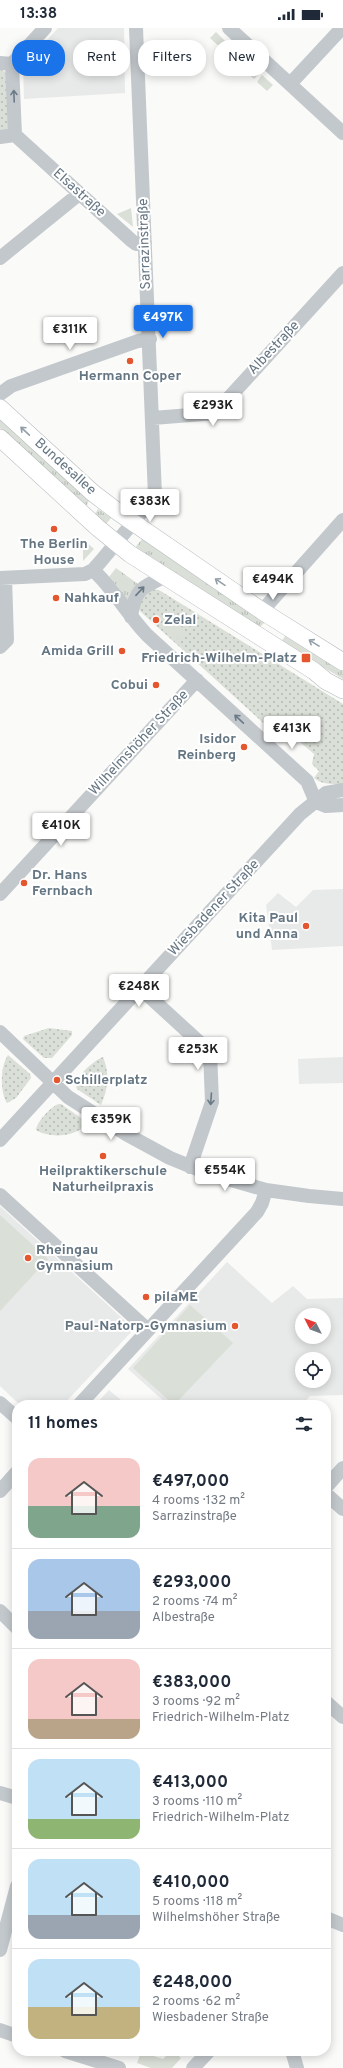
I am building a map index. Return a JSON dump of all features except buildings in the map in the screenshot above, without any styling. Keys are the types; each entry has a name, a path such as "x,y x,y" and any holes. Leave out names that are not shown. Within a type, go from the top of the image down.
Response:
{"main road":[{"name":"Bundesallee","path":"0,408 100,499 133,523"},
{"name":"Bundesallee","path":"0,438 116,543"},
{"path":"85,516 100,499"},
{"path":"133,523 262,611 343,662"},
{"path":"116,543 164,577 343,690"}],"street":[{"path":"0,137 15,135 6,64 45,28"},
{"name":"Sarrazinstraße","path":"116,543 155,496 150,339 136,28"},
{"path":"229,28 343,133"},
{"path":"290,84 342,28"},
{"name":"Elsastraße","path":"15,135 132,241 136,244 145,244"},
{"path":"0,258 79,194"},
{"name":"Albestraße","path":"153,418 215,412 343,273"},
{"path":"0,394 11,386 138,341 150,339"},
{"path":"262,611 343,520"},
{"path":"0,647 7,640 2,578 85,574 93,570 116,543"},
{"path":"93,570 116,595 131,617 307,781 316,802 326,806 343,805"},
{"path":"131,617 137,593 146,585 164,577"},
{"name":"Wilhelmshöher Straße","path":"0,894 197,680"},
{"path":"316,802 326,793 343,790"},
{"name":"Wiesbadener Straße","path":"0,1140 300,814 316,802"},
{"path":"140,988 210,1052 212,1102 190,1167"},
{"path":"0,1032 68,1097 107,1123 150,1148 190,1167 266,1190 343,1199"},
{"path":"84,1400 257,1212 262,1203 266,1190"},
{"path":"0,1195 148,1330"},
{"path":"0,1403 12,1414"},
{"path":"331,1481 343,1468"},
{"path":"0,1491 12,1478"},
{"path":"331,1498 343,1509"},
{"path":"0,1611 12,1623"},
{"path":"331,1707 343,1718"},
{"path":"0,1793 12,1797"},
{"path":"0,1950 10,1911"},
{"path":"0,2030 12,2034"},
{"path":"81,2056 119,2068"},
{"path":"193,2068 204,2056"},
{"path":"294,2056 298,2068"}],"shaded area":[{"path":"58,28 124,28 124,40 73,40 73,76 125,76 125,93 24,99 23,76 65,76 65,40 47,40"},
{"name":"Kita Paul und Anna","path":"343,889 343,946 272,950 266,905 278,893 296,907 313,890"},
{"path":"343,1057 343,1083 299,1084 298,1059"},
{"name":"Rheingau Gymnasium","path":"0,1206 134,1329 68,1400 15,1400 0,1386"},
{"name":"Paul-Natorp-Gymnasium","path":"227,1262 272,1303 293,1286 307,1299 343,1298 343,1395 310,1396 306,1400 162,1400 128,1369"},
{"path":"109,1390 121,1400 100,1400"}],"green space":[{"path":"216,32 224,40 214,40 214,42 210,38"},
{"path":"0,69 7,73 10,126 8,129 0,131"},
{"path":"261,76 263,76 273,85 267,91 257,82"},
{"path":"131,208 133,227 117,214"},
{"path":"0,419 89,500 87,505 83,504 0,428"},
{"path":"98,509 111,518 106,524 95,514"},
{"path":"83,539 94,549 83,561"},
{"path":"142,539 265,622 259,628 134,549"},
{"path":"116,568 138,584 128,602 109,577"},
{"path":"152,589 159,590 343,704 343,784 324,783 314,778 319,771 312,764 314,754 279,724 274,724 269,728 141,612 137,606 139,598"},
{"path":"169,617 186,632 179,640 162,624"},
{"path":"286,635 343,671 343,679 281,642"},
{"path":"49,1028 72,1031 72,1035 52,1058 44,1058 23,1039 24,1036"},
{"path":"8,1055 30,1074 31,1078 16,1098 7,1103 3,1093 2,1073 5,1060"},
{"path":"103,1057 107,1069 107,1087 101,1105 77,1089 76,1085 84,1071 94,1062"},
{"path":"59,1104 88,1123 77,1131 63,1135 48,1135 36,1130 45,1115"},
{"path":"0,1215 48,1259 0,1311"},
{"path":"190,1305 233,1343 179,1400 168,1400 133,1368"},
{"path":"140,2056 154,2056 163,2059 166,2056 179,2056 181,2058 172,2068 151,2068 137,2063"}],"place":[{"name":"Hermann Coper","path":"130,361"},
{"name":"The Berlin House","path":"54,529"},
{"name":"Nahkauf","path":"56,598"},
{"name":"Zelal","path":"156,620"},
{"name":"Amida Grill","path":"122,651"},
{"name":"Friedrich-Wilhelm-Platz","path":"306,658"},
{"name":"Cobui","path":"156,685"},
{"name":"Isidor Reinberg","path":"244,747"},
{"name":"Dr. Hans Fernbach","path":"24,883"},
{"name":"Kita Paul und Anna","path":"306,926"},
{"name":"Schillerplatz","path":"57,1080"},
{"name":"Heilpraktikerschule Naturheilpraxis","path":"103,1156"},
{"name":"Rheingau Gymnasium","path":"28,1258"},
{"name":"pilaME","path":"146,1297"},
{"name":"Paul-Natorp-Gymnasium","path":"235,1326"}]}
